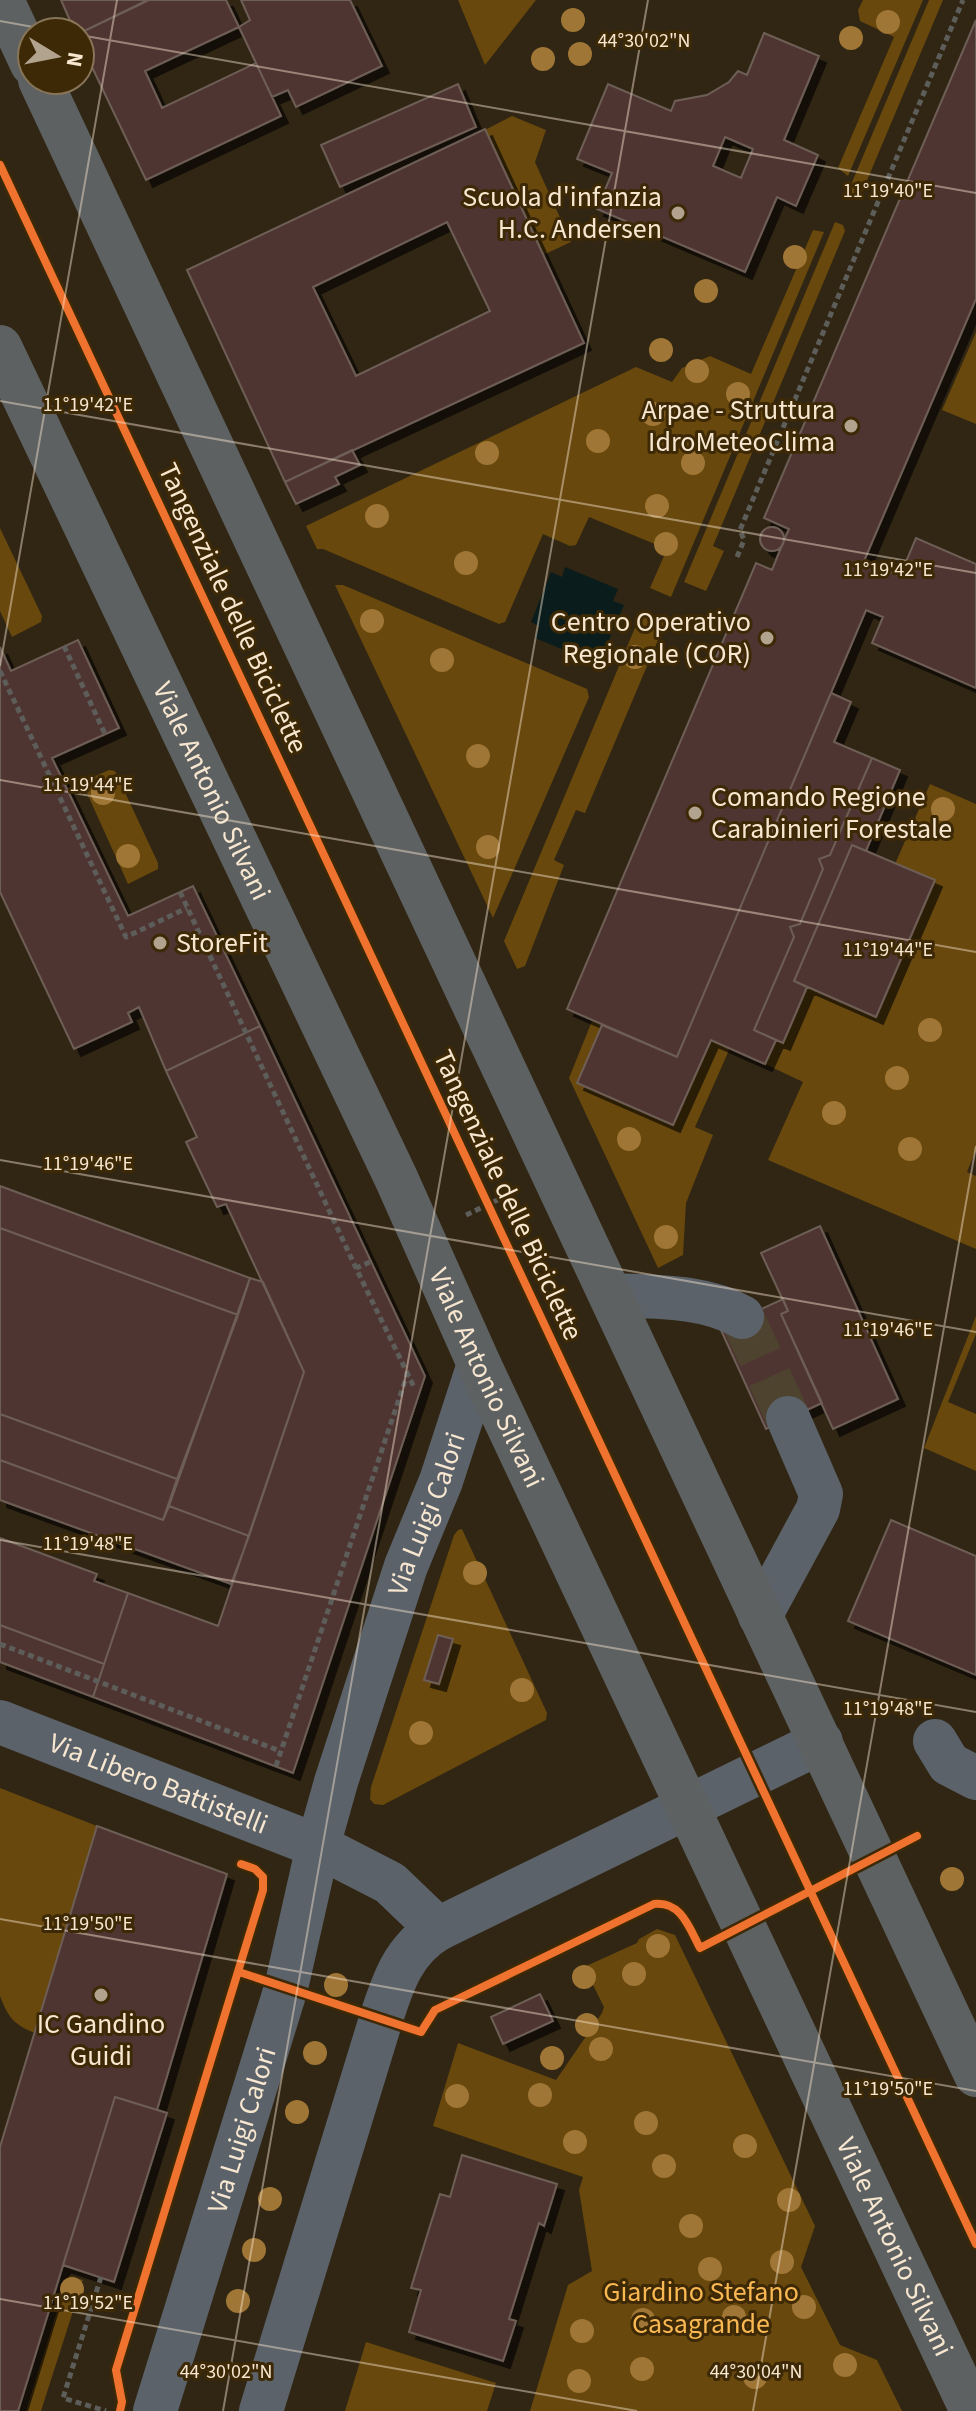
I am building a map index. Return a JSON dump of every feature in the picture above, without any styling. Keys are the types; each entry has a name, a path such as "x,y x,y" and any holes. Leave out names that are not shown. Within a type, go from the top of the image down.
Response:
{"main road":[{"path":"2,0 16,30"},
{"path":"48,96 976,2075"},
{"name":"Viale Antonio Silvani","path":"0,347 396,1178 479,1364 972,2411"}],"street":[{"path":"611,1295 724,1306 742,1317"},
{"name":"Via Luigi Calori","path":"155,2411 286,1988 336,1782 406,1566 441,1481 479,1364"},
{"path":"760,1616 818,1509 821,1494 788,1418"},
{"name":"Via Libero Battistelli","path":"0,1722 318,1846"},
{"path":"935,1741 949,1764 976,1778"},
{"path":"261,2411 393,1982 405,1957 424,1937 438,1929 821,1742"},
{"path":"318,1846 390,1883 438,1929"}],"path":[{"path":"737,557 744,540 740,530 963,0"},
{"path":"64,646 105,734"},
{"path":"0,671 126,937 187,908"},
{"path":"180,892 418,1395"},
{"path":"462,1217 512,1193"},
{"path":"356,1268 370,1262"},
{"path":"276,1766 407,1375"},
{"path":"0,1644 280,1751"},
{"path":"101,2277 63,2398 107,2411"}],"green space":[{"path":"458,0 536,0 485,65"},
{"path":"863,0 923,0 848,176 838,168 894,37 860,21 858,10"},
{"path":"929,0 943,0 860,197 856,198 847,194"},
{"path":"512,116 546,130 535,162 571,242 543,255 485,130"},
{"path":"835,222 843,225 845,231 713,546 724,551 706,591 684,582"},
{"path":"813,230 824,232 671,597 650,588 667,549 589,517 576,545 570,546 543,534 505,622 499,624 317,549 306,526 636,367 672,382 682,368 710,356 751,374"},
{"path":"976,332 976,424 942,410"},
{"path":"0,528 42,616 41,622 12,637 0,611"},
{"path":"335,585 343,585 587,689 589,697 493,918"},
{"path":"642,611 666,621 585,813 576,810 554,860 564,865 525,966 517,969 504,941"},
{"path":"109,770 115,771 158,863 158,869 128,884 82,782"},
{"path":"930,784 976,804 976,1150 967,1172 976,1176 976,1249 768,1160 803,1082 765,1064 776,1040 783,1042 807,987 877,1017 935,881 895,864"},
{"path":"592,1021 602,1025 578,1083 673,1125 711,1040 730,1048 695,1127 713,1135 686,1203 683,1255 658,1268 569,1078"},
{"path":"976,1316 976,1334 948,1402 976,1414 976,1471 924,1448"},
{"path":"462,1529 547,1713 546,1720 383,1805 374,1804 370,1799 371,1787 454,1535"},
{"path":"0,1788 97,1826 35,2033 13,2019 0,1996"},
{"name":"Giardino Stefano Casagrande","path":"657,1929 675,1935 815,2226 801,2267 840,2345 877,2360 902,2411 530,2411 568,2285 592,2271 579,2190 583,2177 433,2126 458,2043 556,2080 604,2007 584,1967 637,1943"},
{"path":"68,2276 83,2280 41,2411 26,2411"},
{"path":"366,2342 496,2383 487,2411 345,2411"}],"water":[{"path":"565,567 618,589 613,601 624,605 603,654 591,649 586,659 535,638 539,626 531,622 551,572 562,577"}],"building":[{"path":"61,0 146,1 96,25 96,16 68,16"},
{"path":"149,0 226,0 239,27 145,71 162,108 256,63 281,116 146,180 96,75 96,25"},
{"path":"241,0 350,0 382,66 296,107 288,90 272,97 239,27 250,20"},
{"path":"976,20 976,299 864,561 900,576 916,538 976,564 976,688 872,643 883,617 866,610 677,1057 567,1009 756,563 772,570 789,529 764,518"},
{"path":"764,33 819,56 784,140 818,155 796,206 777,197 745,272 597,209 612,173 577,159 608,84 671,111 675,101 707,95 729,82 738,71 747,75","holes":["725,137 753,149 741,178 713,166"]},
{"path":"458,84 476,127 340,187 321,145"},
{"path":"485,129 584,343 285,482 187,270","holes":["447,222 490,311 356,376 313,287"]},
{"path":"352,450 360,465 335,477 339,484 296,504 285,482"},
{"path":"772,527 783,534 784,539 777,550 772,551 761,544 760,539 767,528"},
{"path":"78,640 119,728 52,758 128,916 193,886 260,1026 166,1071 139,1007 128,1013 132,1022 74,1049 0,892 0,647 11,671"},
{"path":"831,693 851,702 834,742 872,758 830,855 819,859 823,869 800,924 790,927 794,937 754,1030 776,1040 765,1064 711,1040 673,1125 577,1083 602,1025 677,1057"},
{"path":"872,758 900,770 866,851 852,845 794,981 807,987 783,1043 754,1030 794,937 790,927 800,924 823,869 819,859 830,855"},
{"path":"852,845 935,880 876,1017 794,981"},
{"path":"260,1026 425,1376 293,1773 93,1697 128,1593 218,1626 304,1372 226,1204 217,1207 186,1142 197,1137 166,1071"},
{"path":"0,1186 250,1278 238,1315 0,1228"},
{"path":"820,1226 898,1399 833,1429 781,1314 788,1311 761,1253"},
{"path":"0,1228 238,1315 177,1479 0,1414"},
{"path":"250,1278 263,1282 304,1372 249,1536 169,1506"},
{"path":"783,1299 788,1311 781,1314 822,1403 766,1429 720,1328"},
{"path":"0,1414 177,1479 163,1520 0,1460"},
{"path":"0,1460 163,1520 169,1506 249,1536 231,1584 0,1500"},
{"path":"891,1520 976,1556 976,1675 848,1621"},
{"path":"0,1538 97,1574 94,1581 128,1593 104,1664 0,1625"},
{"path":"0,1625 104,1664 93,1697 0,1662"},
{"path":"438,1635 453,1639 439,1684 424,1680"},
{"name":"IC Gandino Guidi","path":"97,1826 227,1874 157,2110 115,2097 18,2411 0,2411 0,2147"},
{"path":"540,1994 553,2021 503,2044 491,2017"},
{"path":"115,2097 167,2113 114,2282 63,2265"},
{"path":"462,2155 557,2184 544,2226 539,2223 509,2319 516,2321 503,2361 409,2332 421,2290 411,2288 440,2194 450,2197"}],"tunnel":[{"path":"742,1317 788,1418"}],"cycle path":[{"name":"Tangenziale delle Biciclette","path":"0,165 976,2244"},
{"path":"239,1972 421,2032 435,2010 654,1904 663,1904 678,1911 700,1948 917,1836"},
{"path":"120,2411 122,2402 116,2370 263,1890 263,1877 255,1869 241,1864"}],"place":[{"name":"Scuola d'infanzia H.C. Andersen","path":"678,213"},
{"name":"Arpae - Struttura IdroMeteoClima","path":"851,426"},
{"name":"Centro Operativo Regionale (COR)","path":"767,638"},
{"name":"Comando Regione Carabinieri Forestale","path":"695,813"},
{"name":"StoreFit","path":"160,943"},
{"name":"IC Gandino Guidi","path":"101,1995"}]}
